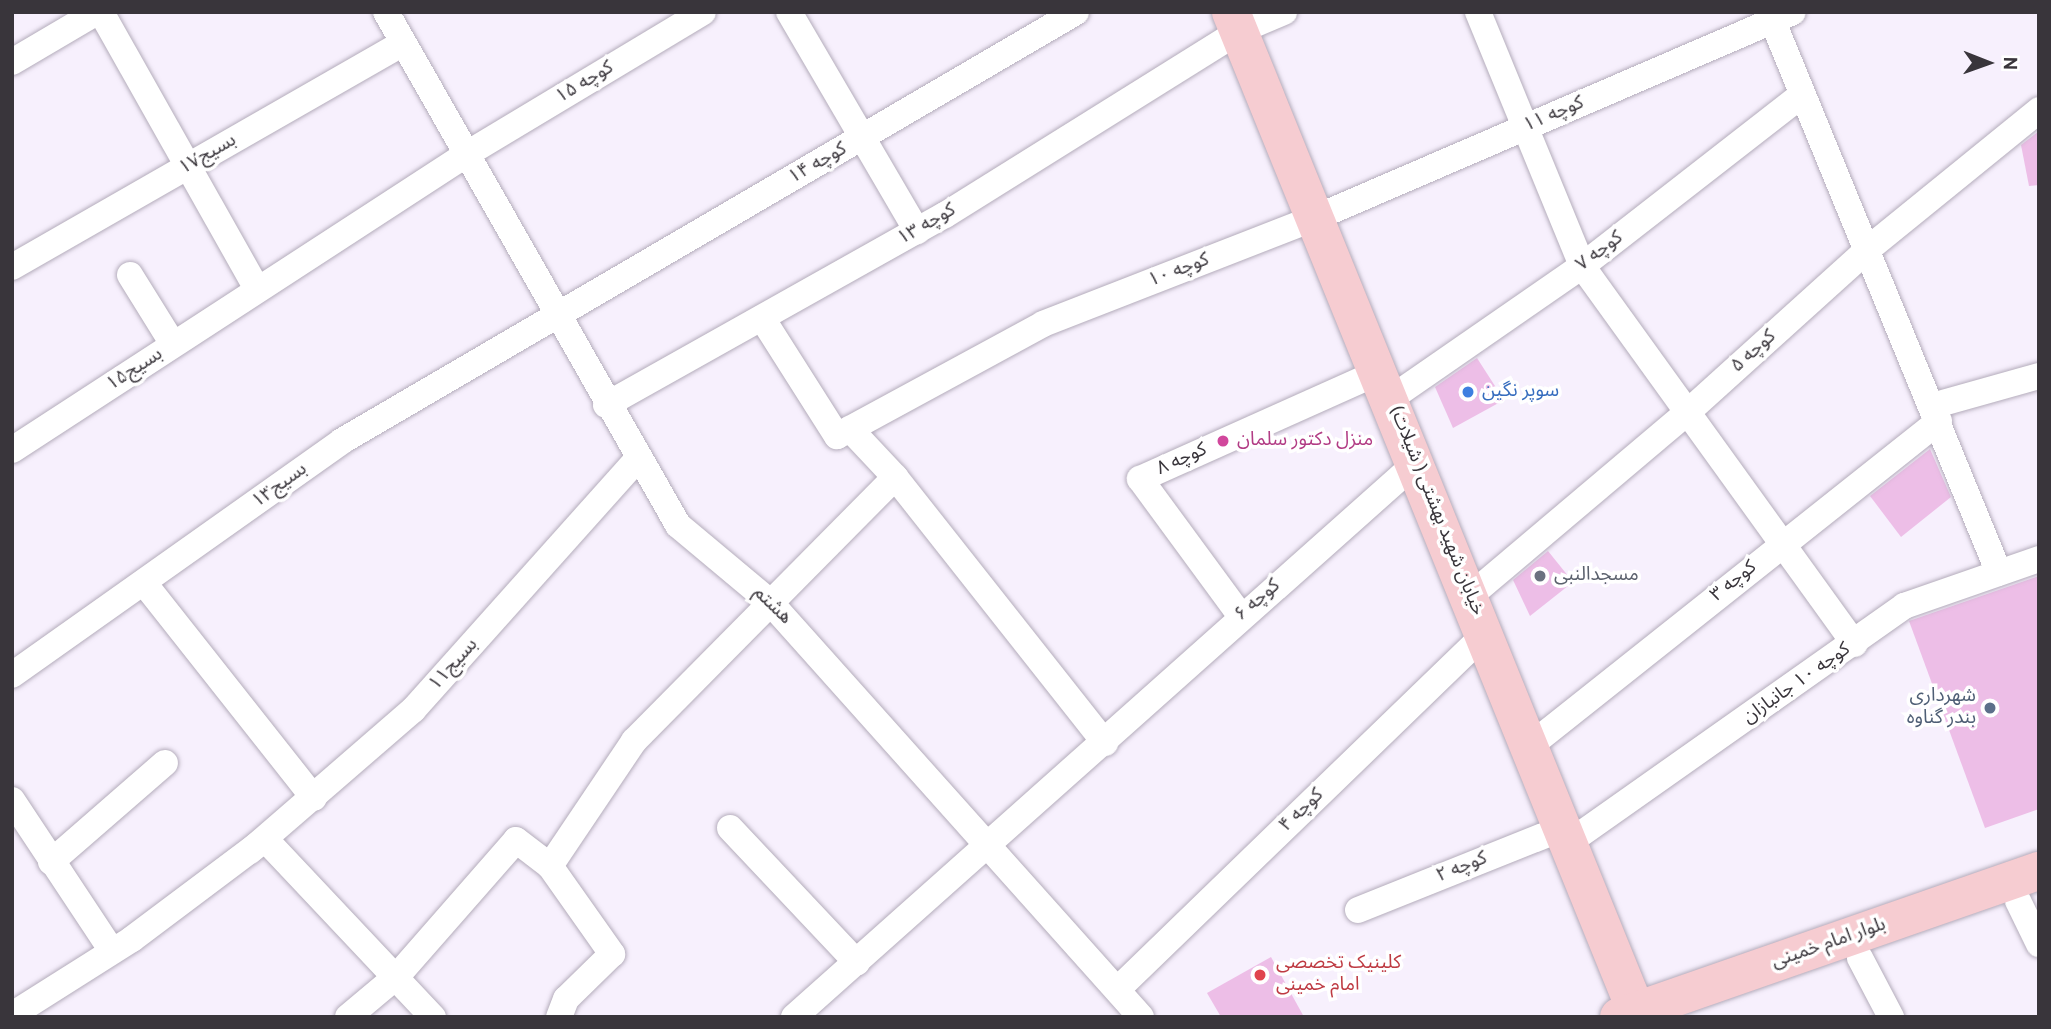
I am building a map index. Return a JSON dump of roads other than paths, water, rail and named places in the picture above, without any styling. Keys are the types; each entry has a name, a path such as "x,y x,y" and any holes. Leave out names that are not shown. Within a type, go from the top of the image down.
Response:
{"street":[{"path":"12,62 99,12 257,289"},
{"name":"هشتم","path":"386,12 559,313 606,405 678,525 769,601 993,845 1141,1017"},
{"name":"کوچه ۱۵","path":"257,289 467,154 703,12"},
{"path":"789,12 917,231"},
{"name":"کوچه ۱۴","path":"559,313 864,138 1076,12"},
{"name":"کوچه ۱۳","path":"606,405 917,231 1235,22 1284,12"},
{"path":"1478,12 1582,265 1855,644"},
{"path":"1778,15 1802,95 1936,413 1999,573"},
{"name":"کوچه ۱۱","path":"1315,218 1526,128 1778,15"},
{"name":"خیابان شهید بهشتی ( شیلات)","path":"1235,22 1568,834 1628,1014"},
{"name":"بسیج۱۷","path":"12,267 403,43"},
{"name":"کوچه ۷","path":"1384,386 1582,265 1802,95"},
{"name":"کوچه ۵","path":"1470,596 1689,411 1867,250 2039,110"},
{"name":"کوچه ۱۰","path":"850,429 1043,324 1315,218"},
{"path":"130,275 173,344"},
{"name":"بسیج۱۵","path":"12,450 257,289"},
{"name":"بسیج۱۳","path":"12,675 342,441 559,313"},
{"path":"762,318 837,436 850,429 895,477 1105,744"},
{"path":"1936,413 2039,376"},
{"name":"کوچه ۸","path":"1240,615 1140,480 1384,386"},
{"name":"کوچه ۳","path":"1531,745 1783,544 1936,413"},
{"name":"بسیج۱۱","path":"12,1015 112,951 257,845 314,799 414,710 638,458"},
{"name":"کوچه ۶","path":"796,1016 1105,744 1240,615 1416,463"},
{"path":"550,866 634,741 769,601 895,477"},
{"name":"کوچه ۱۰ جانبازان","path":"1568,834 1855,644 1904,606 2039,559"},
{"path":"144,583 314,799"},
{"name":"کوچه ۴","path":"1118,989 1486,634"},
{"path":"51,862 165,762"},
{"path":"12,800 112,951"},
{"path":"730,828 857,963"},
{"name":"کوچه ۲","path":"1358,910 1568,834"},
{"path":"348,1017 398,975 516,840 550,866 612,954 566,999 559,1017"},
{"path":"257,845 398,975 433,1017"},
{"path":"2032,889 2039,944"},
{"name":"بلوار امام خمینی","path":"1628,1014 2032,889"},
{"name":"بلوار امام خمینی","path":"1697,1017 1860,958 2032,889"},
{"path":"1860,958 1891,1017"}],"place":[{"name":"سوپر نگین","path":"1468,392"},
{"name":"منزل دکتور سلمان","path":"1223,441"},
{"name":"مسجدالنبی","path":"1540,576"},
{"name":"شهرداری بندر گناوه","path":"1990,708"},
{"name":"کلینیک تخصصی امام خمینی","path":"1260,975"}]}
